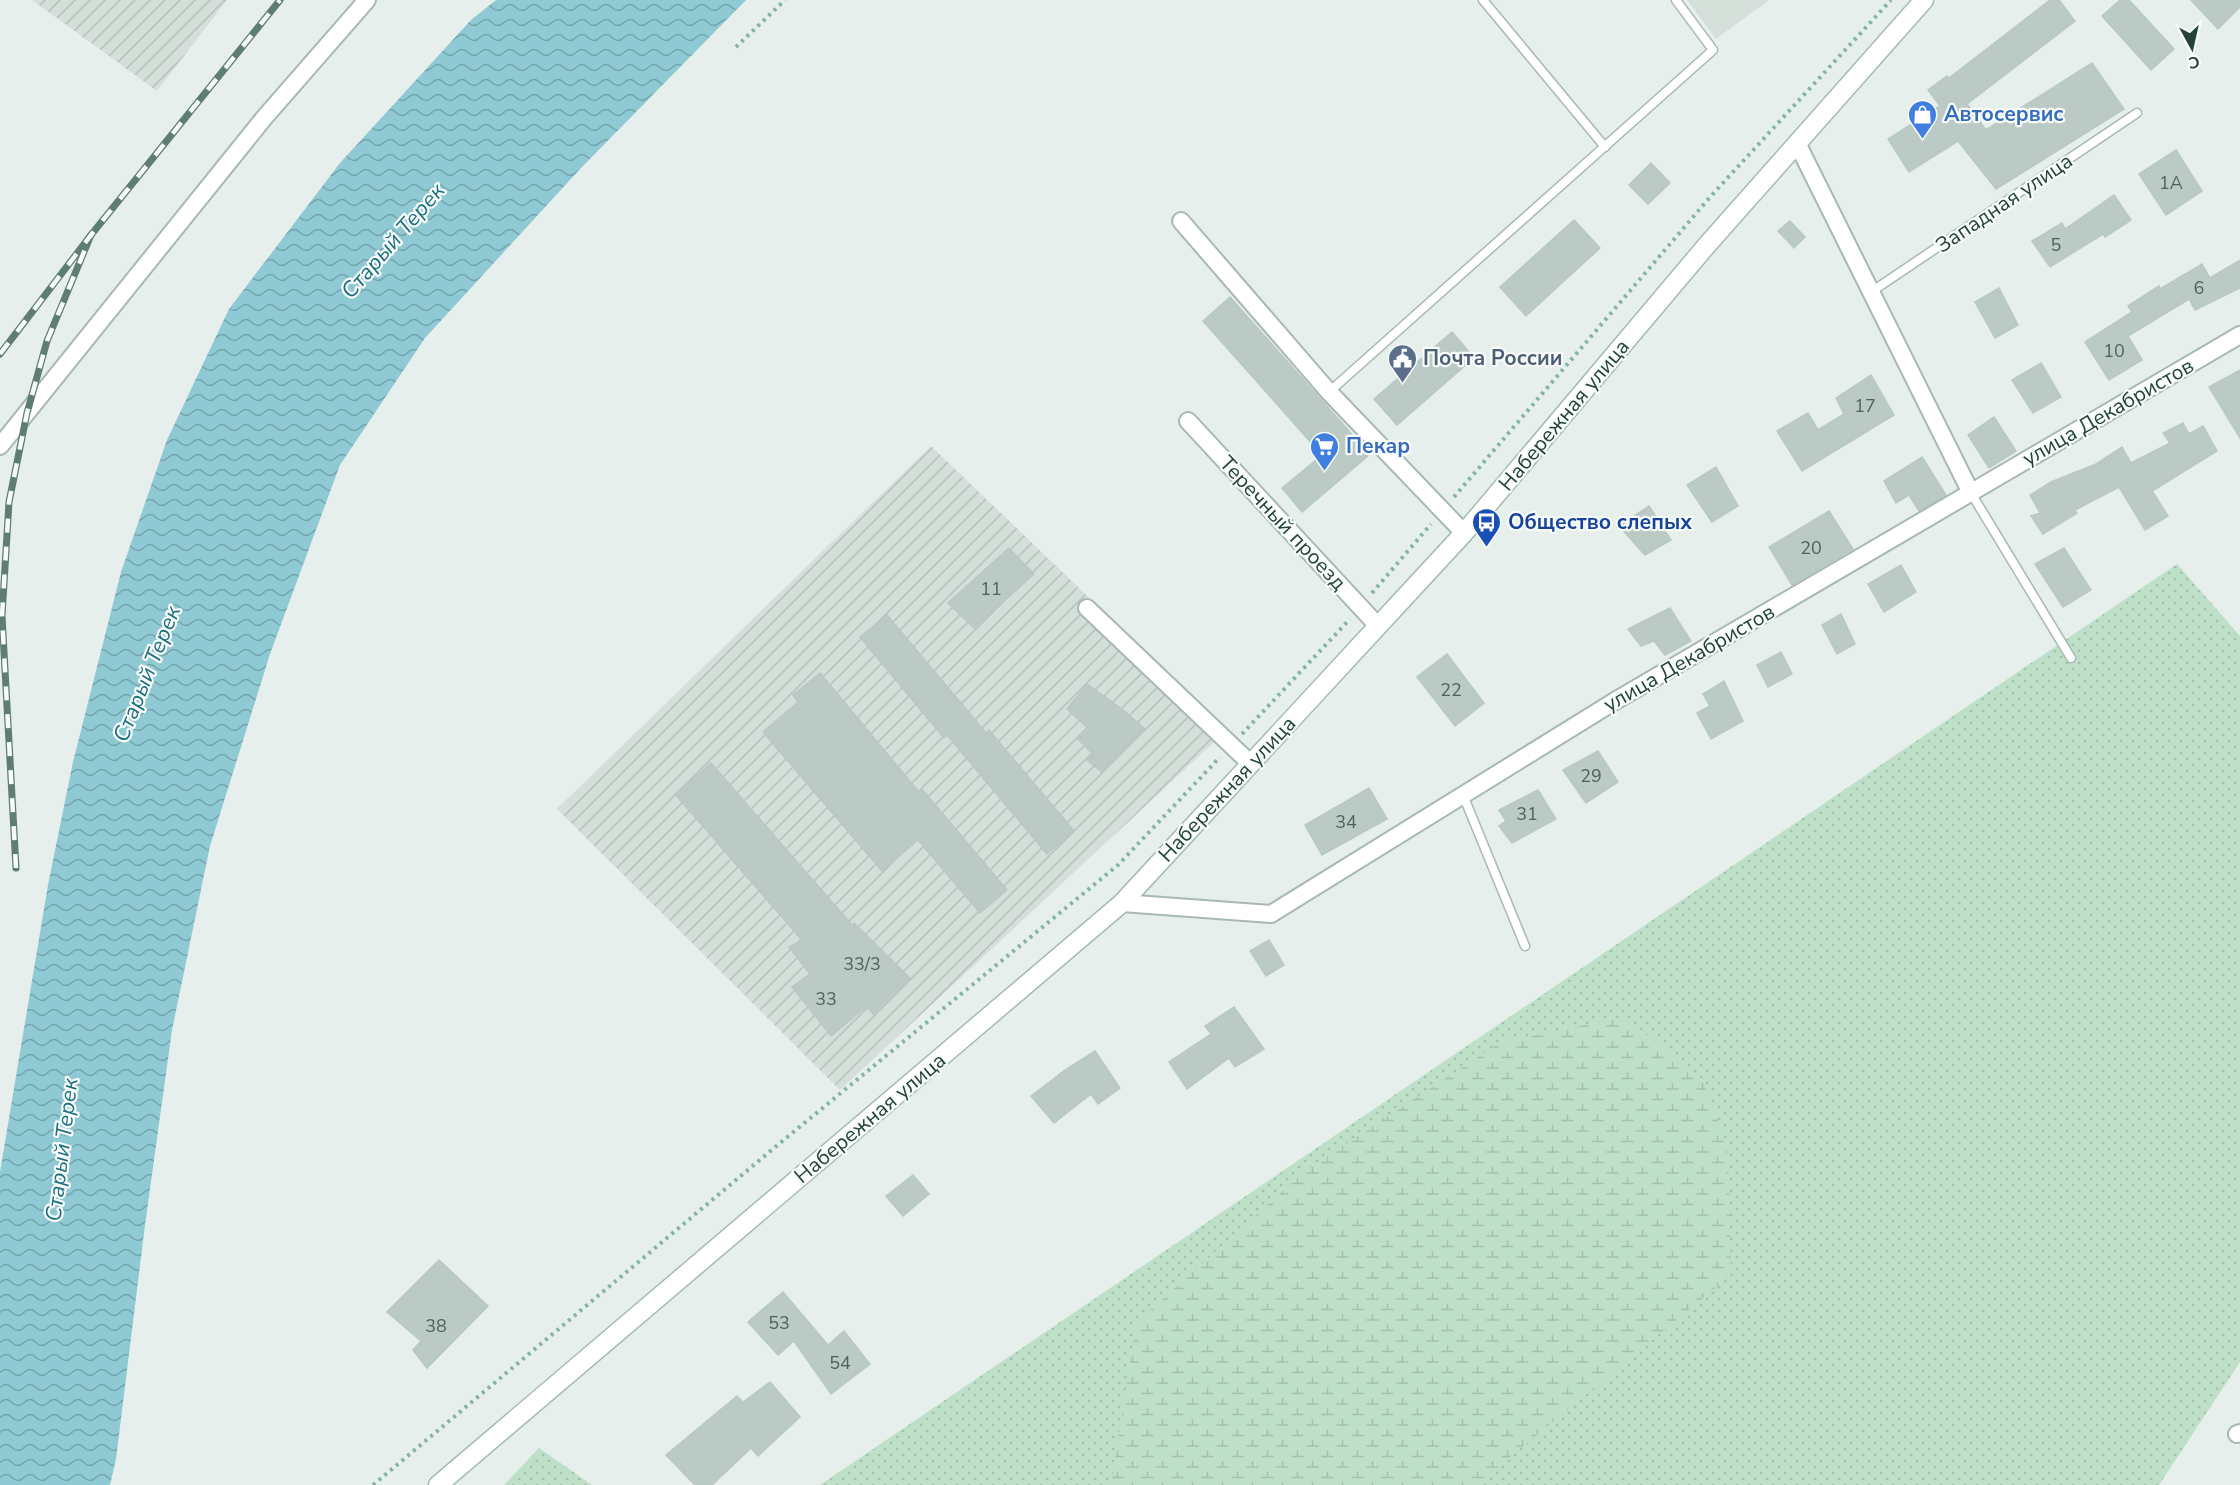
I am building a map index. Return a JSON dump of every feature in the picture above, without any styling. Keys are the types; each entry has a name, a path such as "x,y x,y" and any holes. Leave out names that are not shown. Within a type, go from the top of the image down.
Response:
{"main road":[{"name":"Набережная улица","path":"438,1485 1122,903 1464,533 1707,245 1924,0"}],"street":[{"path":"0,446 264,118 367,0"},
{"path":"1797,143 1971,493"},
{"path":"1181,221 1329,392 1464,533"},
{"name":"улица Декабристов","path":"1122,903 1270,914 1615,701 2240,335"},
{"name":"Теречный проезд","path":"1188,420 1378,626"},
{"path":"1087,608 1251,764"}],"lane":[{"path":"1484,0 1605,147"},
{"path":"1329,392 1713,50 1676,0"},
{"name":"Западная улица","path":"1871,292 2137,113"},
{"path":"1971,493 2071,658"},
{"path":"1463,795 1525,946"}],"path":[{"path":"736,48 785,0"},
{"path":"1368,598 1711,196 1891,0"},
{"path":"1240,736 1353,615"},
{"path":"373,1485 774,1148 1118,865 1224,753"}],"shaded area":[{"path":"32,0 227,0 157,91"},
{"path":"1687,0 1769,0 1716,39"},
{"path":"931,446 1227,730 840,1090 557,809"}],"green space":[{"path":"2177,564 2240,636 2240,1362 2159,1485 820,1485"},
{"path":"1625,1017 1702,1079 1728,1147 1731,1275 1476,1485 1111,1485 1136,1323 1306,1170 1501,1042"},
{"path":"539,1448 592,1485 504,1485"}],"water":[{"name":"Старый Терек","path":"496,0 746,0 580,169 425,338 340,465 270,654 210,846 172,1030 116,1459 110,1485 0,1485 0,1172 48,885 73,762 121,572 167,440 229,309 340,163 471,20"}],"building":[{"path":"2050,0 2059,0 2075,21 1967,104 1986,130 2092,63 2124,109 1996,189 1958,141 1909,172 1888,139 1940,106 1928,90 1947,76 1949,78"},
{"path":"2120,0 2129,0 2174,49 2151,70 2102,16"},
{"path":"2191,0 2240,0 2240,7 2218,29"},
{"path":"2176,150 2202,191 2166,215 2139,174"},
{"path":"1651,163 1670,183 1648,204 1629,185"},
{"path":"2114,195 2131,220 2105,237 2103,234 2050,267 2032,241 2062,223 2065,229"},
{"path":"1574,220 1600,248 1526,316 1500,287"},
{"path":"1790,221 1805,237 1794,248 1778,231"},
{"path":"2240,260 2240,288 2195,310 2189,299 2128,336 2142,360 2109,380 2085,342 2132,312 2128,306 2159,286 2160,289 2202,264 2210,278"},
{"path":"1999,288 2018,325 1995,338 1975,302"},
{"path":"1230,297 1349,431 1368,456 1302,512 1282,488 1322,455 1203,321"},
{"path":"1452,332 1474,358 1397,425 1374,399"},
{"path":"2041,363 2061,397 2033,413 2012,380"},
{"path":"2240,370 2240,438 2209,387"},
{"path":"1871,375 1894,415 1802,471 1777,431 1808,413 1818,430 1844,414 1836,398"},
{"path":"1994,417 2016,451 1989,468 1968,435"},
{"path":"2183,423 2189,434 2203,426 2217,451 2152,491 2168,516 2145,530 2119,487 2075,510 2077,513 2043,534 2031,516 2040,513 2030,495 2051,482 2096,464 2122,447 2131,463 2170,443 2163,433"},
{"path":"1922,457 1946,495 1919,511 1909,495 1896,503 1884,481"},
{"path":"1716,467 1738,506 1712,522 1687,485"},
{"path":"1649,506 1671,540 1645,555 1619,526"},
{"path":"1829,511 1853,549 1792,585 1769,547"},
{"path":"1009,548 1034,574 974,628 948,603"},
{"path":"2064,548 2091,590 2063,607 2035,564"},
{"path":"1901,565 1916,592 1884,612 1868,584"},
{"path":"1670,608 1691,641 1665,655 1654,641 1641,646 1628,629"},
{"path":"1841,614 1855,644 1837,654 1822,625"},
{"path":"887,615 986,733 989,730 1074,831 1047,854 947,735 944,738 860,637"},
{"path":"1781,652 1792,674 1768,687 1757,665"},
{"path":"1447,654 1484,703 1455,726 1417,677"},
{"path":"820,673 919,792 922,789 1007,890 980,913 918,840 882,871 763,732 798,702 793,695"},
{"path":"1724,681 1743,721 1711,739 1697,713 1710,706 1703,694"},
{"path":"1087,684 1145,729 1102,772 1087,760 1093,754 1078,739 1089,729 1067,709"},
{"path":"1598,751 1618,782 1586,803 1563,770"},
{"path":"711,763 852,925 854,923 910,978 873,1014 867,1006 831,1036 792,987 810,974 789,947 802,940 675,794"},
{"path":"1369,788 1387,819 1322,855 1305,825"},
{"path":"1538,790 1556,819 1512,843 1499,826 1506,821 1499,810"},
{"path":"1269,940 1284,965 1266,976 1250,951"},
{"path":"1234,1007 1264,1049 1235,1067 1229,1058 1187,1089 1169,1062 1211,1034 1205,1026"},
{"path":"1095,1051 1120,1088 1098,1104 1091,1094 1054,1123 1031,1096"},
{"path":"913,1175 929,1194 903,1216 886,1196"},
{"path":"439,1260 488,1306 427,1368 413,1350 421,1341 387,1312"},
{"path":"783,1292 828,1345 844,1331 870,1364 831,1394 794,1341 778,1355 748,1322"},
{"path":"770,1382 800,1417 758,1456 751,1448 712,1485 695,1485 666,1455 737,1396 743,1402"}],"railway":[{"path":"0,354 91,235 280,0"},
{"path":"16,868 2,616 9,502 27,413 47,341 91,235"}],"place":[{"name":"Автосервис","path":"1923,140"},
{"name":"Почта России","path":"1402,384"},
{"name":"Пекар","path":"1325,472"},
{"name":"Общество слепых","path":"1487,548"}]}
